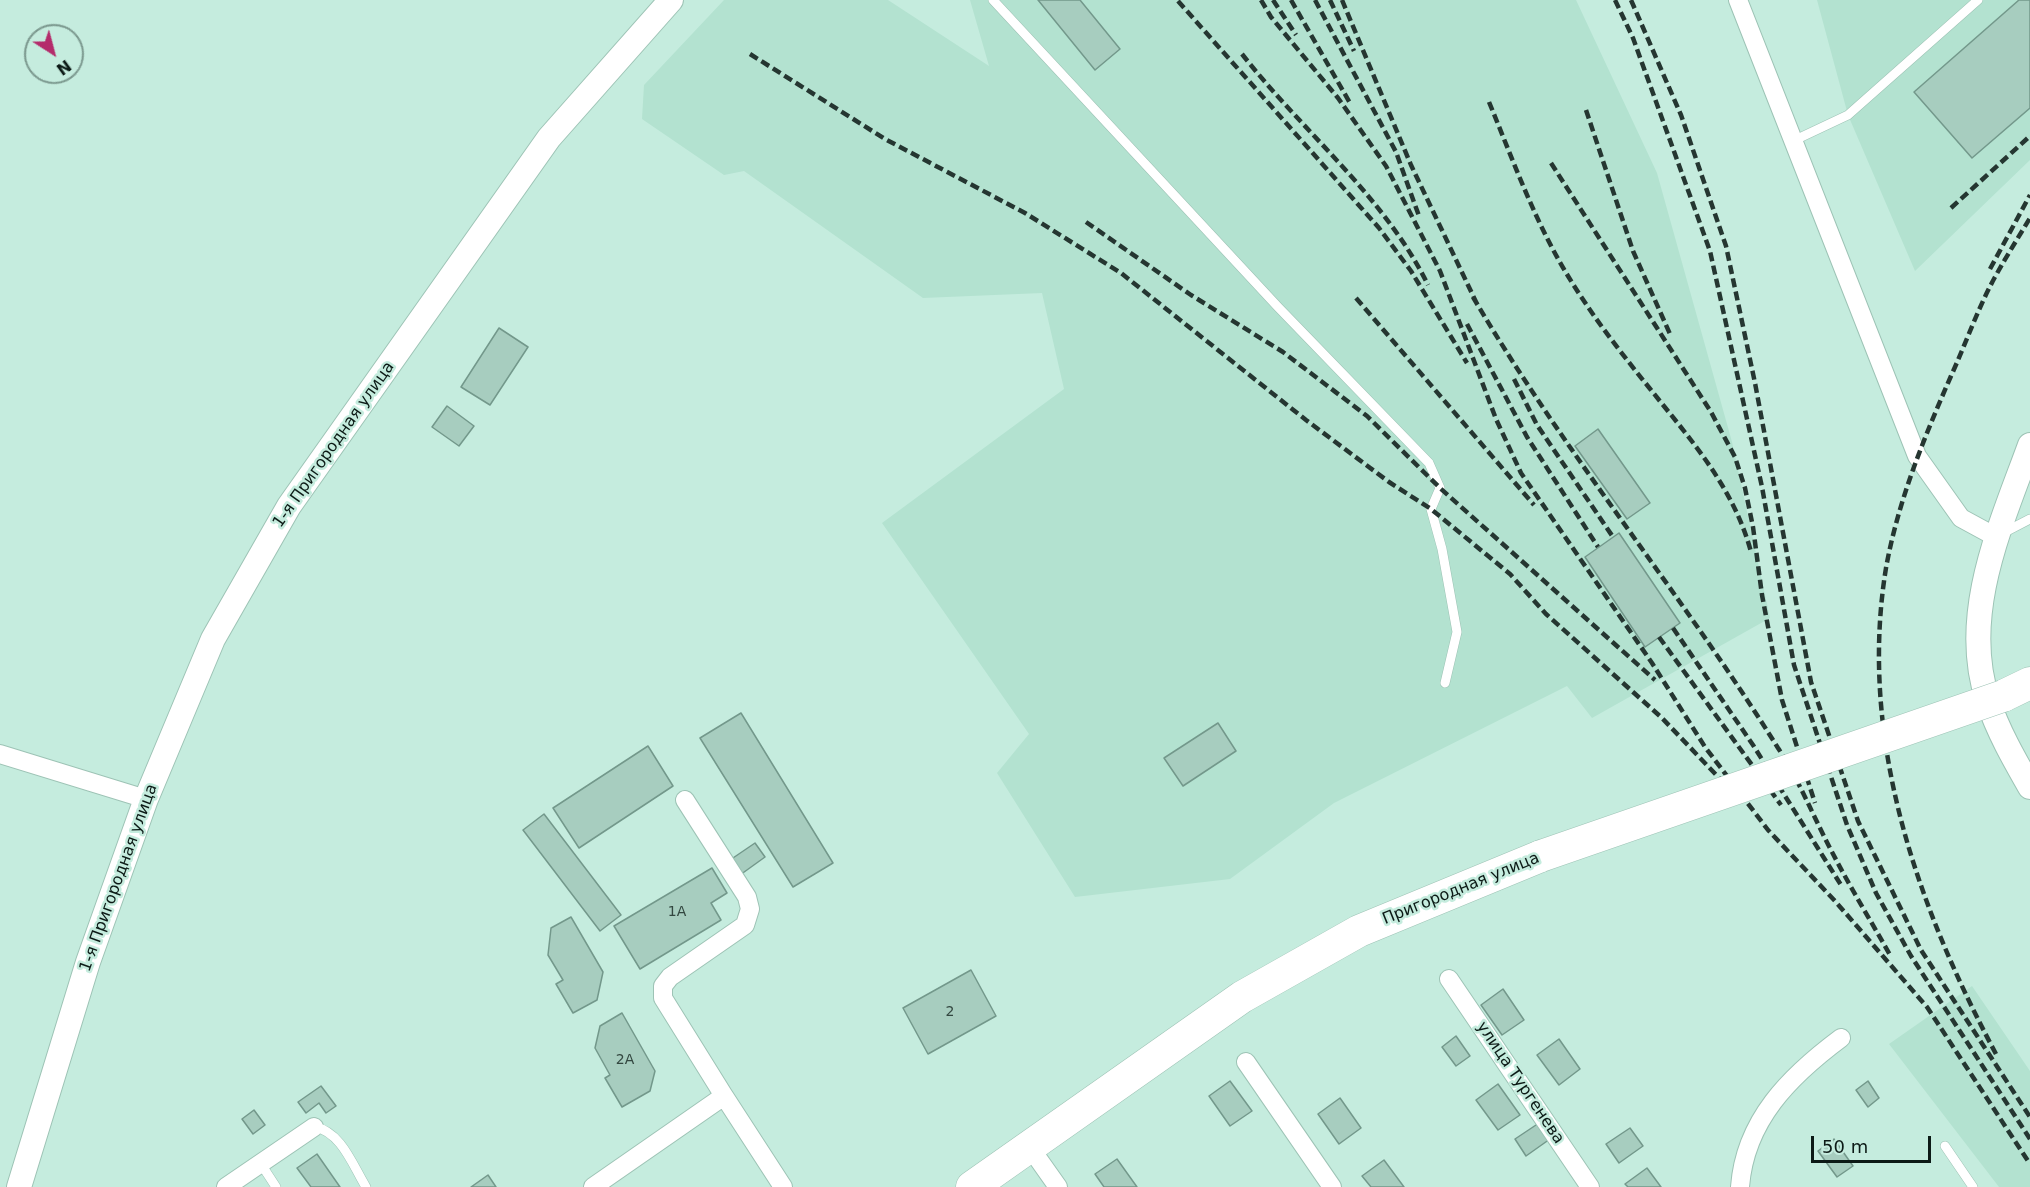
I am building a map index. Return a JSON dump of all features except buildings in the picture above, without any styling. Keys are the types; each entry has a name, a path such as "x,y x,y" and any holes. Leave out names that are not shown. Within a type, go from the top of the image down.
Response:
{"highway":[{"name":"Пригородная улица","path":"972,1187 1251,991 1359,931 1541,856 2016,689"}],"street":[{"name":"1-я Пригородная улица","path":"19,1187 88,962 146,799 213,639 289,506 549,138 671,0"},
{"path":"1738,0 1795,140 1917,456 1961,518 1996,537"},
{"path":"2030,445 1996,537 1977,619 1979,662 1988,700 2011,754 2030,787"},
{"path":"0,754 146,799"},
{"path":"685,800 747,897 750,909 745,925 670,977 663,986 663,998 783,1187"},
{"name":"улица Тургенева","path":"1449,979 1590,1187"},
{"path":"1740,1187 1745,1151 1769,1105 1810,1060 1841,1038"},
{"path":"1245,1062 1332,1187"},
{"path":"593,1187 724,1096"},
{"path":"226,1187 314,1127"},
{"path":"1029,1146 1058,1187"}],"lane":[{"path":"993,0 1269,299 1429,463 1440,488 1431,509 1442,549 1457,632 1445,683"},
{"path":"1795,140 1848,115 1978,0"},
{"path":"1996,537 2030,519"},
{"path":"314,1127 325,1129 334,1136 366,1187"},
{"path":"1945,1146 1973,1187"},
{"path":"261,1164 276,1187"}],"shaded area":[{"path":"724,0 888,0 989,66 970,0 1576,0 1657,173 1732,442 1770,618 1592,718 1567,686 1334,803 1230,879 1075,897 997,773 1029,734 882,523 1064,389 1042,293 923,298 744,171 724,175 642,119 644,85"},
{"path":"1817,0 2030,0 2030,160 1915,271 1848,115"},
{"path":"1972,986 2030,1071 2030,1187 1999,1187 1889,1044"}],"railway":[{"path":"1261,0 1271,17 1338,98 1386,166 1440,271 1496,419 1521,473 1652,663 1705,747 1768,830 1835,901 1927,1007 2030,1164"},
{"path":"1273,0 1296,35"},
{"path":"1291,0 1350,103"},
{"path":"1315,0 1396,152 1419,216"},
{"path":"1330,0 1354,51"},
{"path":"1342,0 1411,165 1477,304"},
{"path":"1615,0 1633,38 1710,251 1762,487 1794,665 1847,825 1876,893 1911,956 2030,1139"},
{"path":"1631,0 1681,115 1726,246 1755,383 1811,682 1858,821 1921,950 2030,1117"},
{"path":"1178,1 1379,228 1411,271 1467,363"},
{"path":"750,54 885,139 1025,213 1121,273 1306,420 1389,482 1431,509 1510,574 1546,614 1662,718 1723,782"},
{"path":"1242,54 1366,194 1410,253 1428,285"},
{"path":"1489,102 1535,213 1568,276 1629,363 1710,466 1734,507 1751,552"},
{"path":"1586,110 1633,251 1670,334"},
{"path":"1951,208 2030,136"},
{"path":"1551,163 1711,412 1735,457 1745,488 1753,527 1762,595 1782,700 1815,803"},
{"path":"1990,269 2030,195"},
{"path":"1996,1054 1967,998 1942,940 1919,880 1901,819 1888,757 1880,695 1879,632 1891,543 1913,470 1983,301 2030,218"},
{"path":"1086,222 1191,295 1283,352 1367,416 1440,488 1655,680"},
{"path":"1473,297 1546,412 1703,635 1786,760 1825,839 1890,955"},
{"path":"1356,298 1534,505"},
{"path":"1467,324 1527,437 1598,547"},
{"path":"1514,379 1537,425 1613,537"},
{"path":"1673,628 1753,745 1841,885"},
{"path":"1659,637 1781,805"}]}
